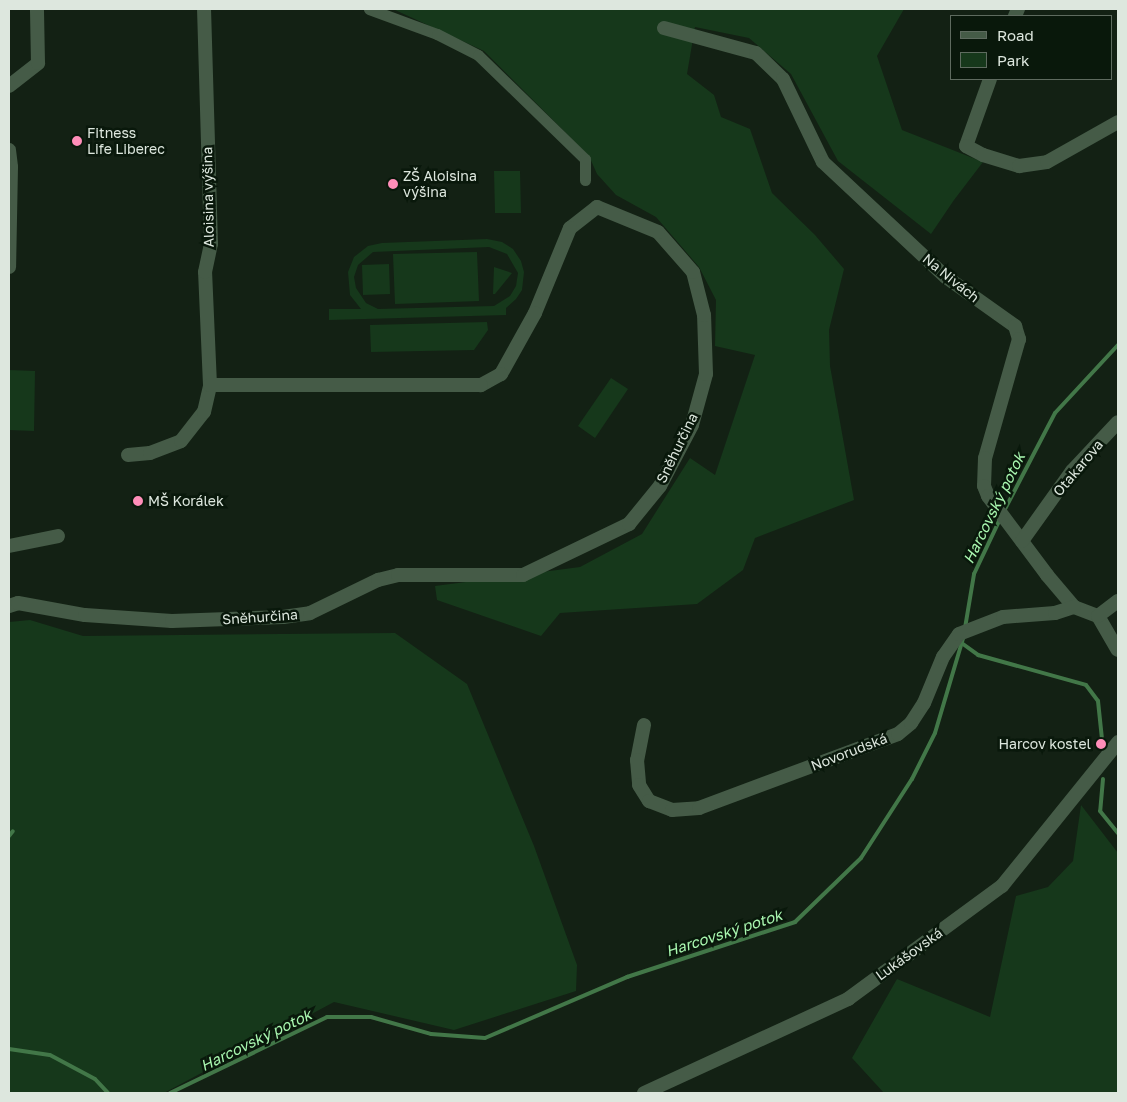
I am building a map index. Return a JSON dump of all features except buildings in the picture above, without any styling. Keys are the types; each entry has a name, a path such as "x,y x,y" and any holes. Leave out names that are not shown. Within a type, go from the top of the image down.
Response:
{"street":[{"path":"9,86 38,63 37,9"},
{"name":"Aloisina výšina","path":"128,455 150,453 181,441 204,412 210,385 206,272 212,244 204,9"},
{"path":"369,9 438,34 478,55 585,158 585,180"},
{"name":"Na Nivách","path":"664,28 756,54 783,78 823,162 946,277 1015,326 1019,339 985,458 984,486 988,496 1047,575 1074,607"},
{"path":"990,80 966,146 983,155 1019,166 1046,162 1118,122"},
{"path":"9,150 11,167 9,267"},
{"name":"Sněhurčina","path":"9,606 18,603 84,615 172,621 283,617 310,613 378,580 398,575 523,575 630,524 660,486 692,425 706,374 704,315 694,272 658,232 597,207 570,228 535,314 501,374 481,385 210,385"},
{"name":"Otakarova","path":"1022,541 1072,471 1118,422"},
{"path":"9,546 58,536"},
{"path":"1098,616 1118,601"},
{"path":"1074,607 1098,616 1118,650"},
{"name":"Novorudská","path":"644,725 637,760 639,785 644,793 650,801 672,810 699,808 898,734 911,723 924,703 943,657 959,634 982,623 1003,617 1055,613 1074,607"},
{"name":"Lukášovská","path":"644,1093 848,999 1002,886 1118,742"}],"green space":[{"path":"393,9 904,9 877,56 902,130 983,162 931,234 838,161 791,74 749,38 695,27 687,74 714,95 721,117 750,129 772,193 815,235 844,269 829,330 830,366 854,500 755,538 743,570 697,604 560,613 541,636 437,600 435,586 580,567 642,534 690,458 715,475 755,355 715,346 716,300 699,267 656,217 616,195 597,174 589,156 484,51"},
{"path":"494,171 520,171 521,213 495,213"},
{"path":"487,239 502,242 513,249 521,261 524,272 522,290 506,308 506,315 329,320 329,309 361,309 350,295 348,272 354,257 368,246 382,243","holes":["489,247 507,254 518,273 516,286 510,296 494,306 378,309 366,303 356,288 354,277 358,265 373,252"]},
{"path":"477,252 479,301 395,304 393,254"},
{"path":"389,264 390,294 363,295 362,265"},
{"path":"494,267 512,273 493,294"},
{"path":"487,322 488,330 474,350 371,352 370,325"},
{"path":"9,370 35,371 34,431 9,430"},
{"path":"611,378 628,389 595,438 578,426"},
{"path":"30,620 83,636 395,633 467,684 534,846 577,965 576,991 454,1030 334,1002 164,1093 9,1093 9,622"},
{"path":"1081,805 1118,853 1118,1093 884,1093 852,1058 897,979 990,1017 1016,896 1048,887 1073,861"}],"waterway":[{"name":"Harcovský potok","path":"1004,511 1055,413 1118,345"},
{"name":"Harcovský potok","path":"965,628 974,574 1001,517"},
{"name":"Harcovský potok","path":"170,1093 327,1017 371,1017 431,1034 485,1038 627,977 795,922 861,858 912,779 935,733 964,635"},
{"path":"963,644 978,655 1086,685 1098,701 1102,737"},
{"path":"1103,779 1100,811 1118,833"},
{"path":"9,836 13,831"},
{"path":"9,1049 50,1055 95,1079 108,1093"}],"place":[{"name":"Fitness Life Liberec","path":"77,141"},
{"name":"ZŠ Aloisina výšina","path":"393,184"},
{"name":"MŠ Korálek","path":"138,501"},
{"name":"Harcov kostel","path":"1101,744"}]}
